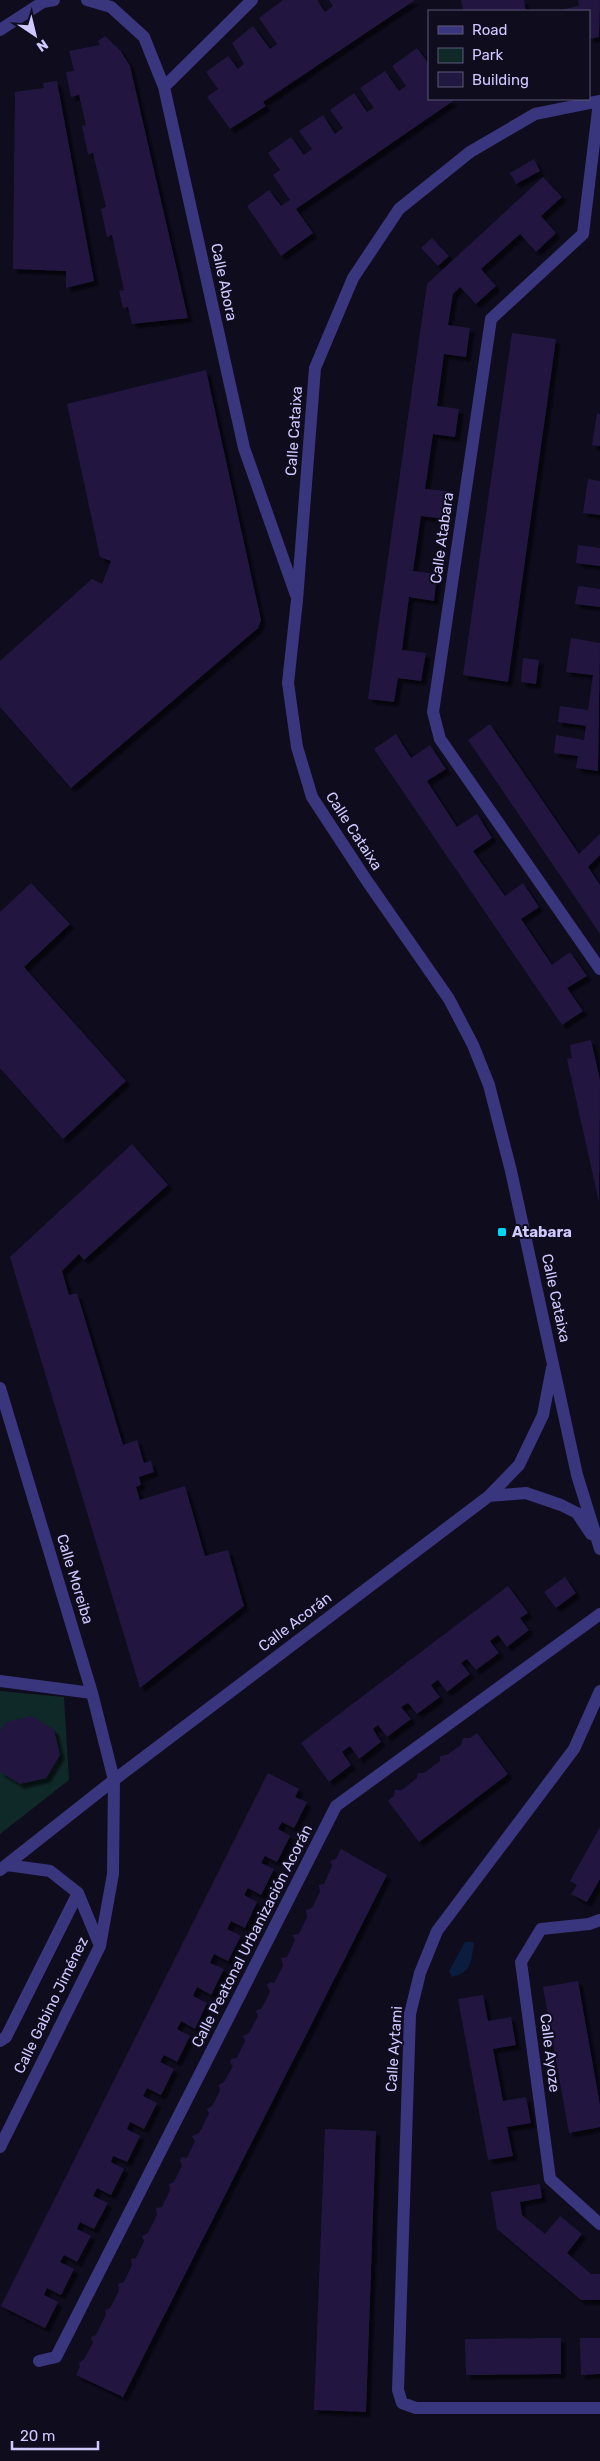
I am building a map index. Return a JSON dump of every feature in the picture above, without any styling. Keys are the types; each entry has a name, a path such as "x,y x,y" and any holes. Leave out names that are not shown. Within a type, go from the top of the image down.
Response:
{"street":[{"path":"0,30 43,2 54,0"},
{"name":"Calle Abora","path":"87,0 111,6 144,37 164,87 244,448 297,600"},
{"path":"164,87 252,0"},
{"name":"Calle Cataixa","path":"600,102 535,114 470,152 399,209 353,278 315,368 297,600 288,683 297,747 312,797 367,881 449,999 473,1045 489,1085 511,1171 576,1475 600,1549"},
{"name":"Calle Atabara","path":"600,102 583,234 491,319 433,712 440,739 600,970"},
{"name":"Calle Acorán","path":"3,1867 114,1780 489,1496 519,1465 543,1415 553,1361"},
{"name":"Calle Moreiba","path":"0,1388 92,1693 114,1780"},
{"path":"489,1496 526,1493 561,1505 577,1513 600,1549"},
{"name":"Calle Peatonal Urbanización Acorán","path":"39,2361 56,2357 336,1806 600,1614"},
{"path":"0,1681 92,1693"},
{"name":"Calle Aytami","path":"600,1692 574,1749 437,1930 420,1973 410,2014 398,2390 402,2404 416,2408 600,2408"},
{"name":"Calle Gabino Jiménez","path":"0,2147 100,1946 112,1874 114,1780"},
{"path":"3,1867 50,1871 78,1893 100,1946"},
{"path":"0,2041 6,2037 78,1893"},
{"name":"Calle Ayoze","path":"600,1920 589,1924 541,1929 521,1962 550,2179 600,2224"}],"green space":[{"path":"0,1691 64,1697 69,1780 0,1834"}],"water":[{"path":"465,1942 473,1942 474,1945 471,1962 467,1969 459,1975 452,1977 449,1971"}],"building":[{"path":"283,0 317,0 325,12 333,6 329,0 415,0 263,102 266,106 230,129 207,97 218,89 206,72 228,56 238,69 244,64 232,43 253,26 270,49 277,44 259,18"},
{"path":"461,0 524,0 526,10 463,10"},
{"path":"578,0 600,0 599,37 590,39 590,10 561,10 579,6"},
{"path":"105,36 120,50 130,66 188,318 132,324 128,307 123,308 119,291 124,290 112,235 107,237 101,209 106,207 93,153 88,154 82,126 86,125 79,95 71,97 66,72 74,71 69,51 100,45 98,41"},
{"path":"417,48 428,63 428,100 453,101 296,209 313,233 281,256 247,206 269,190 281,206 290,200 273,175 280,170 268,153 291,137 304,155 312,149 299,131 323,115 335,134 343,128 330,110 354,93 367,112 374,108 360,88 385,71 399,91 406,86 392,66"},
{"path":"57,81 94,281 66,288 66,271 13,269 15,92 44,88 43,83"},
{"path":"534,159 540,171 516,184 510,173"},
{"path":"543,177 562,197 541,216 556,233 536,252 520,234 481,269 496,286 476,304 460,287 453,294 448,325 470,328 466,357 444,354 437,406 459,409 455,437 433,434 425,489 448,491 444,519 421,516 413,571 437,574 434,601 409,597 402,650 426,653 421,681 398,678 394,702 368,699 427,284"},
{"path":"432,238 449,256 438,266 421,248"},
{"path":"512,333 556,339 508,682 463,675"},
{"path":"206,370 261,620 258,628 71,788 0,707 0,661 92,579 102,584 111,561 100,557 67,404"},
{"path":"597,413 600,414 600,446 592,445"},
{"path":"588,479 600,481 600,515 583,513"},
{"path":"578,545 600,548 600,566 576,563"},
{"path":"578,586 600,589 600,607 575,604"},
{"path":"571,638 600,643 598,771 576,768 578,756 554,753 556,735 584,740 586,726 558,722 560,706 588,710 593,675 566,672"},
{"path":"523,658 539,660 536,684 521,682"},
{"path":"490,724 579,854 600,834 600,855 588,867 600,885 600,934 468,740"},
{"path":"396,734 411,758 430,745 446,769 427,781 457,827 477,814 492,838 473,851 505,896 523,883 539,907 521,919 552,965 570,952 587,976 567,988 583,1011 562,1025 374,749"},
{"path":"31,883 70,924 24,967 126,1081 63,1139 0,1068 0,912"},
{"path":"591,1040 600,1080 599,1202 567,1059 572,1058 570,1045"},
{"path":"132,1144 168,1185 84,1260 79,1254 62,1271 69,1295 77,1293 123,1445 137,1440 144,1463 151,1461 154,1472 139,1477 141,1485 136,1487 140,1500 185,1486 205,1556 228,1550 244,1606 140,1688 10,1257"},
{"path":"565,1577 576,1593 556,1608 544,1592"},
{"path":"508,1586 528,1613 520,1618 529,1630 507,1647 498,1635 490,1641 499,1653 476,1670 467,1659 461,1663 470,1674 447,1692 438,1680 431,1685 440,1697 417,1714 408,1703 401,1707 411,1719 387,1737 378,1725 373,1729 381,1742 359,1759 350,1746 342,1752 351,1765 329,1782 301,1743"},
{"path":"32,1716 54,1730 60,1755 46,1778 20,1784 0,1772 0,1731 6,1722"},
{"path":"477,1733 508,1774 419,1842 388,1801 394,1796 395,1790 402,1790 417,1778 418,1773 424,1773 440,1761 440,1756 447,1755 461,1745 463,1738 470,1738"},
{"path":"268,1773 299,1789 295,1797 307,1802 294,1828 282,1822 278,1829 290,1836 277,1862 265,1856 261,1863 274,1869 261,1895 248,1888 244,1895 257,1902 245,1928 231,1921 227,1929 241,1936 228,1961 214,1954 210,1963 224,1969 211,1995 197,1987 193,1996 207,2003 195,2029 181,2021 177,2029 190,2036 177,2062 164,2055 160,2062 174,2069 161,2095 147,2088 143,2096 157,2103 144,2129 130,2122 127,2129 140,2136 127,2162 113,2156 111,2162 124,2169 111,2195 97,2188 93,2196 108,2203 94,2229 80,2222 77,2229 91,2236 77,2262 64,2255 60,2262 74,2269 61,2295 47,2288 44,2295 58,2302 45,2328 1,2306"},
{"path":"600,1827 600,1879 587,1902 571,1894 577,1885 570,1881"},
{"path":"341,1849 387,1875 123,2397 76,2375 80,2367 79,2363 84,2359 93,2343 91,2337 96,2335 106,2315 105,2310 110,2308 119,2291 118,2284 124,2282 132,2265 131,2259 136,2258 144,2241 142,2236 148,2233 157,2215 156,2208 162,2207 170,2190 169,2184 174,2182 182,2166 180,2160 182,2157 187,2158 195,2141 192,2136 199,2133 209,2114 207,2109 212,2106 220,2091 219,2085 224,2082 233,2066 230,2063 231,2059 237,2058 245,2041 243,2036 249,2033 258,2016 256,2011 262,2008 270,1992 267,1985 270,1982 274,1983 283,1966 281,1958 287,1957 295,1941 293,1935 299,1934 307,1917 306,1910 312,1908 320,1892 319,1885 324,1884 332,1866 330,1861 336,1859"},
{"path":"578,1981 600,2105 600,2127 569,2133 543,1987"},
{"path":"483,1995 488,2021 511,2017 516,2045 493,2049 503,2101 526,2097 531,2123 507,2127 513,2156 488,2160 458,1999"},
{"path":"325,2129 376,2131 366,2412 314,2410"},
{"path":"540,2184 542,2198 520,2202 522,2215 545,2234 560,2216 582,2234 567,2253 591,2274 600,2274 600,2300 581,2300 497,2229 491,2192"},
{"path":"561,2338 561,2374 466,2375 465,2339"},
{"path":"580,2338 600,2338 600,2374 581,2375"}],"place":[{"name":"Atabara","path":"502,1232"}]}
